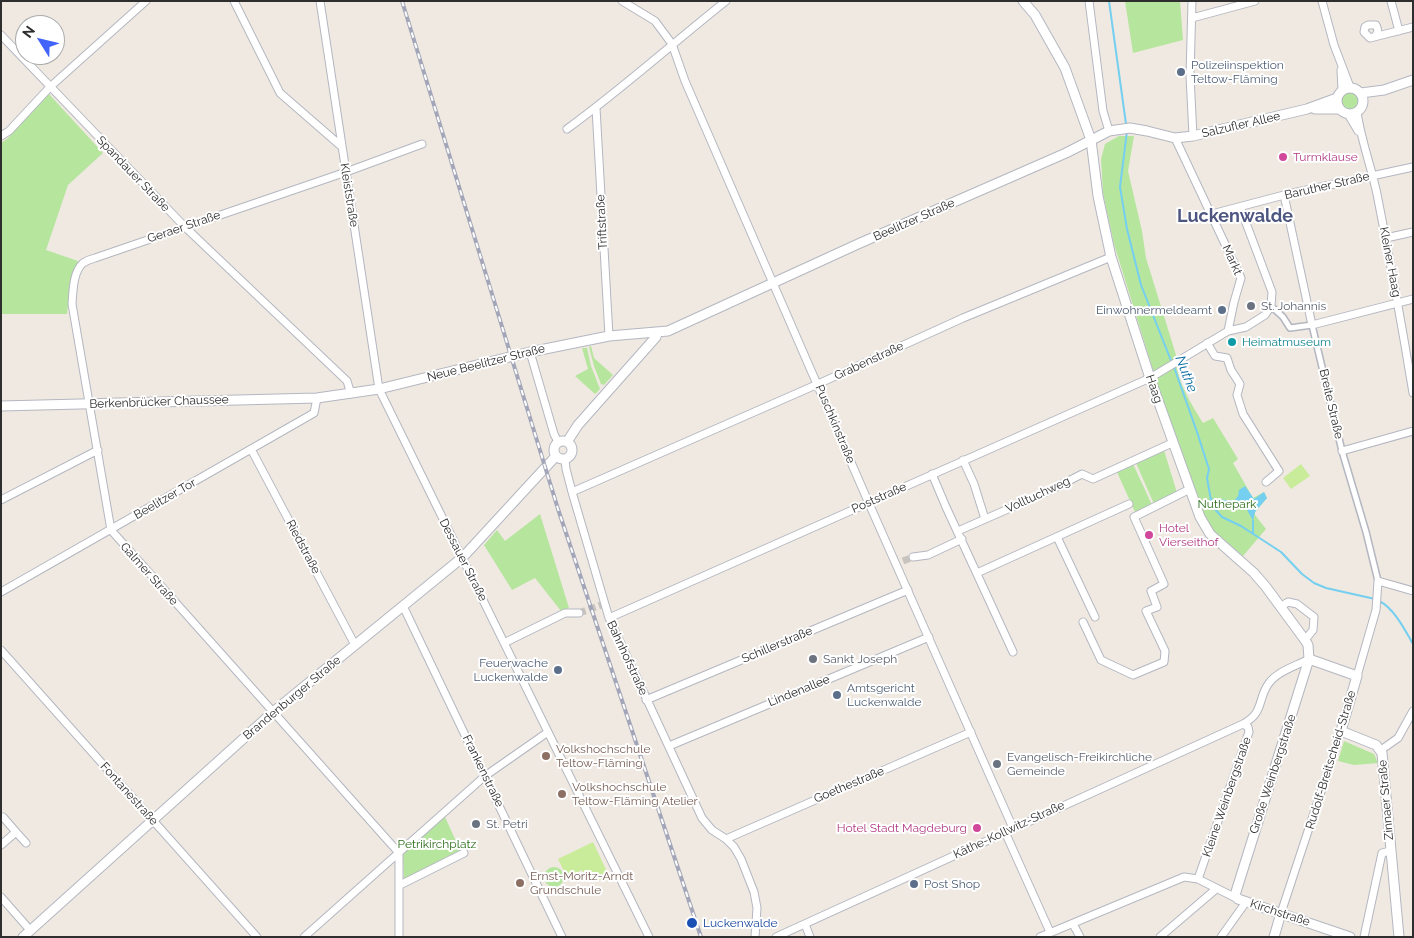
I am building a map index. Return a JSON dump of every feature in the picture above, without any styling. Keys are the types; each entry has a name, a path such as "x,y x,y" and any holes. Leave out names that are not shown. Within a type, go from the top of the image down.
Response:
{"main road":[{"name":"Haag","path":"1023,1 1035,15 1065,68 1091,140 1098,196 1111,257 1172,443 1200,517 1210,534 1254,573 1305,640 1308,645 1309,659"},
{"path":"1362,97 1413,80"},
{"path":"1346,89 1358,90 1362,97 1363,106 1353,113 1339,109 1337,98 1346,89"},
{"name":"Salzufler Allee","path":"1175,138 1193,136 1307,109 1337,98"},
{"name":"Salzufler Allee","path":"1307,109 1339,109"},
{"name":"Beelitzer Straße","path":"657,332 668,330 774,284 1109,131 1127,128 1175,138"},
{"path":"562,442 572,450 570,456 560,458 554,450 656,337 657,332"},
{"name":"Neue Beelitzer Straße","path":"317,398 351,394 530,352 609,336 657,332"},
{"name":"Berkenbrücker Chaussee","path":"1,406 317,398"},
{"name":"Brandenburger Straße","path":"26,934 274,712 463,557 560,458"},
{"path":"1309,659 1357,676"},
{"name":"Große Weinbergstraße","path":"1240,897 1309,659"},
{"name":"Rudolf-Breitscheid-Straße","path":"1342,731 1357,676"},
{"path":"1342,731 1376,745 1381,750"},
{"name":"Zinnaer Straße","path":"1381,750 1384,759 1387,852 1399,937"},
{"name":"Kirchstraße","path":"1240,897 1350,937"},
{"name":"Rudolf-Breitscheid-Straße","path":"1274,937 1281,913"}],"street":[{"path":"1,136 9,131 50,87 146,1"},
{"path":"234,1 280,93 341,146"},
{"name":"Kleiststraße","path":"320,1 379,388"},
{"name":"Puschkinstraße","path":"622,1 655,21 672,44 685,81 869,503 900,563 908,590 1013,828"},
{"path":"567,129 596,108 726,1"},
{"path":"1089,1 1103,111 1109,131"},
{"path":"1192,1 1190,76 1193,136"},
{"path":"1192,18 1255,1"},
{"path":"1322,1 1346,89"},
{"path":"1391,1 1399,31"},
{"path":"1374,37 1413,27"},
{"name":"Spandauer Straße","path":"1,35 185,227 347,381 351,394"},
{"name":"Triftstraße","path":"596,108 609,336"},
{"name":"Kleiner Haag","path":"1353,113 1373,176 1386,238 1413,393"},
{"name":"Markt","path":"1175,138 1241,278 1228,331"},
{"name":"Geraer Straße","path":"89,404 72,304 73,286 82,263 422,144"},
{"name":"Baruther Straße","path":"1212,214 1284,195 1413,167"},
{"name":"Breite Straße","path":"1284,195 1342,451 1366,532 1378,581"},
{"name":"Markt","path":"1240,207 1272,292 1271,306"},
{"path":"1386,238 1413,232"},
{"name":"Grabenstraße","path":"572,492 963,318 1111,257"},
{"path":"1150,378 1228,331 1246,327 1266,315 1271,306 1283,317 1290,328 1312,325 1413,299"},
{"path":"1207,343 1215,356 1227,358 1231,370 1240,384 1237,395 1244,414 1279,471 1266,482"},
{"path":"530,352 554,434 562,442"},
{"name":"Poststraße","path":"609,618 1150,378"},
{"name":"Dessauer Straße","path":"379,388 649,937"},
{"name":"Beelitzer Tor","path":"1,592 314,413 317,398"},
{"path":"89,404 110,530"},
{"path":"1342,451 1413,432"},
{"name":"Volltuchweg","path":"958,531 1049,491 1082,474 1093,479 1172,443"},
{"name":"Riedstraße","path":"251,449 355,645"},
{"path":"1,500 98,450"},
{"name":"Bahnhofstraße","path":"560,458 566,469 609,618 646,700 702,818 712,830 734,847 741,859 754,892 756,908 755,937"},
{"path":"963,460 974,484 984,519"},
{"path":"932,474 1013,652"},
{"path":"1083,622 1100,660 1133,675 1164,662 1165,651 1146,611 1157,606 1151,591 1164,584 1134,517 1190,489"},
{"path":"978,573 1129,504"},
{"name":"Galmer Straße","path":"110,530 399,852"},
{"path":"1057,536 1095,617"},
{"path":"913,557 928,555 962,539"},
{"path":"1378,581 1413,591"},
{"name":"Rudolf-Breitscheid-Straße","path":"1357,676 1377,604 1378,581"},
{"name":"Schillerstraße","path":"646,700 908,590"},
{"path":"1280,607 1288,602 1297,604 1314,617 1314,630 1305,640"},
{"name":"Frankenstraße","path":"403,606 562,937"},
{"path":"504,643 565,613 579,613"},
{"name":"Lindenallee","path":"669,746 929,637"},
{"name":"Fontanestraße","path":"1,650 257,937"},
{"name":"Kleine Weinbergstraße","path":"1243,724 1250,720 1257,712 1268,684 1275,677 1309,659"},
{"path":"1381,750 1398,738 1413,711"},
{"name":"Kleine Weinbergstraße","path":"1198,879 1249,732 1248,726 1243,724"},
{"name":"Käthe-Kollwitz-Straße","path":"776,937 1243,724"},
{"name":"Rudolf-Breitscheid-Straße","path":"1281,913 1342,731"},
{"path":"304,937 485,776 548,732"},
{"name":"Goethestraße","path":"726,839 971,732"},
{"path":"3,817 26,843"},
{"path":"1,845 16,832"},
{"path":"1005,832 1050,932"},
{"path":"399,852 399,937"},
{"name":"Zinnaer Straße","path":"1364,937 1382,853 1387,852"},
{"path":"400,885 464,853"},
{"path":"1040,937 1184,877 1198,879"},
{"name":"Kirchstraße","path":"1198,879 1216,889 1240,897"},
{"path":"1160,937 1216,889"},
{"path":"1221,937 1240,897"},
{"path":"1,898 26,934"},
{"path":"804,924 810,937"},
{"path":"1072,924 1080,937"}],"green space":[{"path":"1125,1 1180,1 1183,40 1133,53"},
{"path":"1350,91 1357,94 1360,101 1357,108 1350,111 1343,108 1340,101 1343,94"},
{"path":"48,93 103,153 68,185 46,250 78,261 70,285 67,314 1,314 1,143 8,138"},
{"name":"Nuthepark","path":"1119,136 1134,136 1128,171 1142,231 1146,258 1176,355 1176,364 1181,381 1203,423 1213,418 1238,459 1233,463 1253,498 1264,492 1267,498 1255,512 1255,515 1266,529 1243,556 1213,530 1202,511 1191,477 1175,441 1114,244 1103,193 1101,159 1105,144"},
{"path":"591,346 594,358 613,375 604,385 601,384 594,366 589,347"},
{"path":"582,348 587,348 591,366 600,389 595,394 575,376 588,369"},
{"path":"1164,450 1177,493 1154,504 1136,463"},
{"path":"1133,464 1152,505 1135,512 1117,472"},
{"path":"1301,464 1310,476 1291,489 1283,478"},
{"path":"540,514 569,608 561,611 535,578 512,590 484,545 497,530 505,541"},
{"path":"1344,741 1374,754 1378,763 1354,765 1338,761"},
{"name":"Petrikirchplatz","path":"445,817 460,850 404,879 403,853"},
{"path":"593,842 610,878 589,880 586,879 582,870 567,877 558,859"},
{"path":"554,867 561,870 564,877 561,884 554,887 547,884 544,877 547,870"}],"water":[{"path":"1245,486 1254,499 1264,492 1267,498 1255,512 1253,521 1245,506 1227,504 1210,498 1234,501 1238,496 1239,490"}],"waterway":[{"name":"Nuthe","path":"1109,1 1126,124"},
{"name":"Nuthe","path":"1127,131 1120,187 1127,229 1141,285 1172,363"},
{"name":"Nuthe","path":"1174,367 1209,469 1207,478 1212,506 1222,517 1241,526 1281,552 1302,574 1314,583 1326,588 1375,599"},
{"path":"1253,521 1253,534"},
{"name":"Nuthe","path":"1379,601 1394,614 1413,644"}],"tunnel":[{"path":"903,561 913,557"},
{"path":"579,613 604,604"}],"railway":[{"path":"402,1 558,509 701,937"}],"place":[{"name":"Polizeiinspektion Teltow-Fläming","path":"1181,72"},
{"name":"Turmklause","path":"1283,157"},
{"name":"St. Johannis","path":"1251,306"},
{"name":"Einwohnermeldeamt","path":"1222,310"},
{"name":"Heimatmuseum","path":"1232,342"},
{"name":"Hotel Vierseithof","path":"1149,535"},
{"name":"Sankt Joseph","path":"813,659"},
{"name":"Feuerwache Luckenwalde","path":"558,670"},
{"name":"Amtsgericht Luckenwalde","path":"837,695"},
{"name":"Volkshochschule Teltow-Fläming","path":"546,756"},
{"name":"Evangelisch-Freikirchliche Gemeinde","path":"997,764"},
{"name":"Volkshochschule Teltow-Fläming Atelier","path":"562,794"},
{"name":"St. Petri","path":"476,824"},
{"name":"Hotel Stadt Magdeburg","path":"977,828"},
{"name":"Ernst-Moritz-Arndt Grundschule","path":"520,883"},
{"name":"Post Shop","path":"914,884"},
{"name":"Luckenwalde","path":"692,923"}],"district":[{"name":"Luckenwalde","path":"1235,217"}]}
